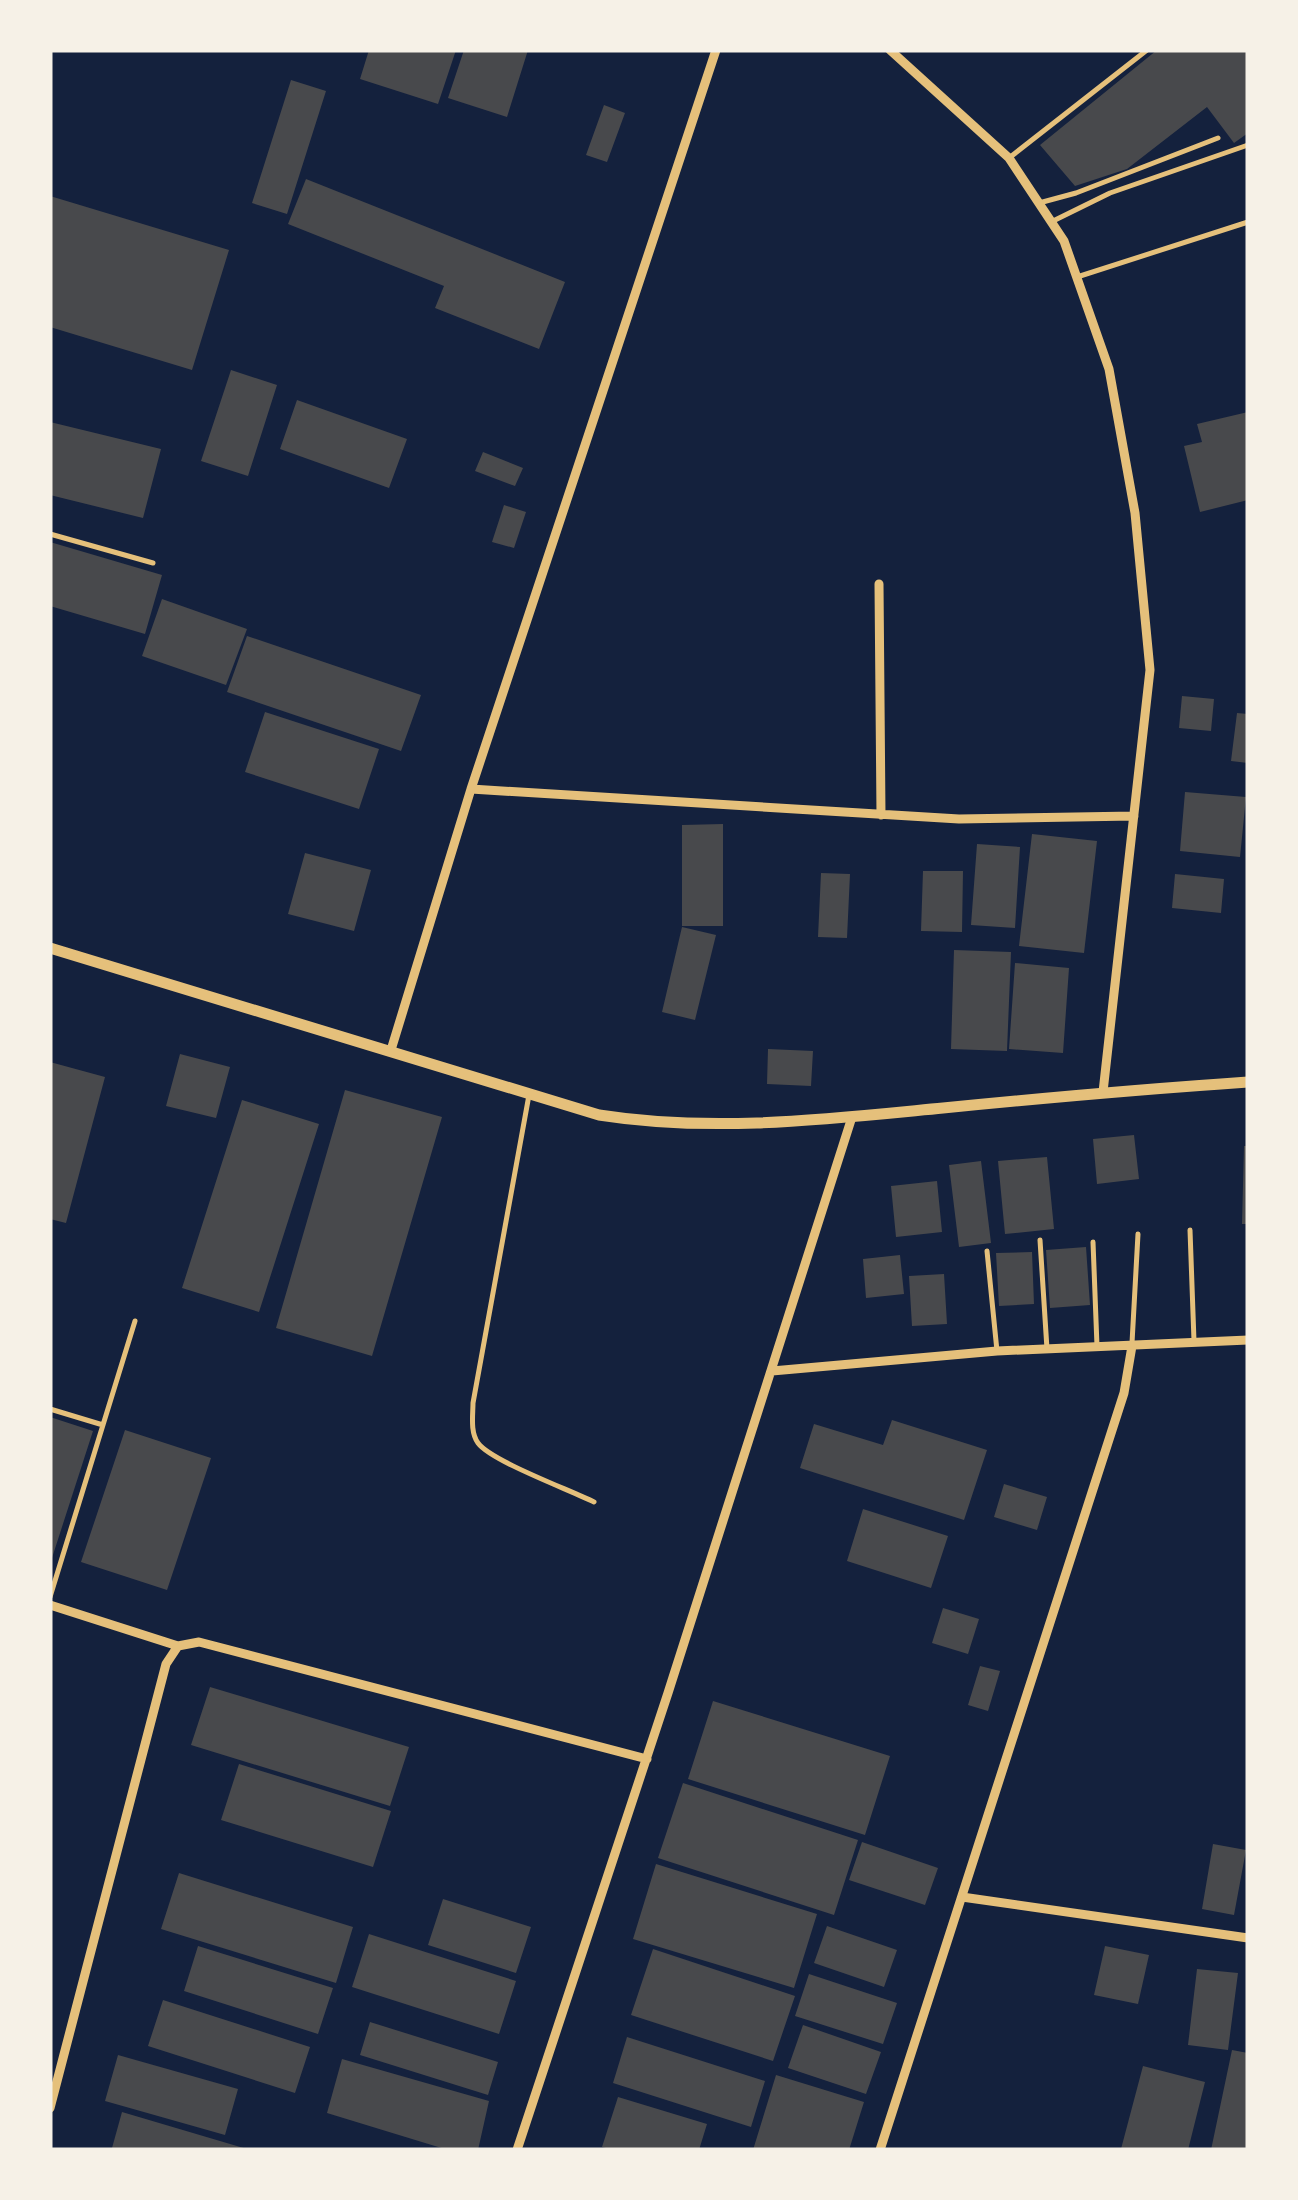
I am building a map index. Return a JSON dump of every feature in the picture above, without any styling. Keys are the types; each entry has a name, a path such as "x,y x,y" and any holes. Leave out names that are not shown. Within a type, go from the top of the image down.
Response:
{"street":[{"path":"392,1050 471,790 716,50"},
{"path":"890,50 1008,158 1039,203 1064,241 1110,370 1136,512 1150,670 1103,1092"},
{"path":"879,584 880,815"},
{"path":"471,790 959,819 1134,816"},
{"path":"50,948 599,1115 650,1123 852,1117 1248,1082"},
{"path":"518,2150 852,1117"},
{"path":"772,1371 996,1352 1248,1340"},
{"path":"880,2150 1124,1394 1132,1346"},
{"path":"50,1606 178,1646 199,1642 647,1759"},
{"path":"50,2108 166,1664 178,1646"},
{"path":"962,1898 1248,1938"}],"lane":[{"path":"1008,158 1147,50"},
{"path":"1039,203 1076,193 1218,138"},
{"path":"1052,222 1110,193 1248,145"},
{"path":"1077,277 1248,222"},
{"path":"50,534 153,563"},
{"path":"530,1092 473,1403 473,1426 477,1442 492,1454 594,1502"},
{"path":"1190,1230 1194,1344"},
{"path":"1132,1346 1138,1234"},
{"path":"1040,1240 1048,1349"},
{"path":"1093,1242 1097,1346"},
{"path":"987,1251 996,1352"},
{"path":"50,1596 135,1320"},
{"path":"50,1409 103,1425"}],"building":[{"path":"369,50 456,50 438,104 360,79"},
{"path":"464,50 528,50 507,117 448,98"},
{"path":"1157,50 1248,50 1248,133 1234,143 1207,107 1127,169 1075,186 1040,145"},
{"path":"291,80 326,91 287,214 252,203"},
{"path":"604,105 625,113 607,162 586,155"},
{"path":"306,179 565,282 539,349 435,308 444,286 288,224"},
{"path":"50,196 229,250 192,370 50,327"},
{"path":"231,370 277,385 248,476 201,461"},
{"path":"297,400 407,439 389,488 280,449"},
{"path":"1248,412 1248,500 1200,512 1184,446 1202,442 1197,424"},
{"path":"50,422 161,449 143,518 50,495"},
{"path":"483,452 523,468 515,486 475,471"},
{"path":"504,505 526,512 514,548 492,542"},
{"path":"50,542 162,575 145,634 50,606"},
{"path":"162,599 247,629 226,685 142,656"},
{"path":"247,636 421,695 401,751 227,692"},
{"path":"1182,696 1214,699 1211,731 1179,728"},
{"path":"265,712 379,749 359,809 245,772"},
{"path":"1237,713 1248,714 1248,763 1231,761"},
{"path":"1185,792 1246,797 1240,857 1180,851"},
{"path":"723,824 723,926 682,926 682,825"},
{"path":"1032,834 1097,841 1084,953 1019,946"},
{"path":"977,844 1020,847 1015,928 971,925"},
{"path":"305,853 371,870 354,931 288,914"},
{"path":"923,871 963,871 962,932 921,931"},
{"path":"821,873 850,874 847,938 818,937"},
{"path":"1175,874 1224,879 1221,913 1172,908"},
{"path":"682,927 716,935 695,1020 662,1012"},
{"path":"954,950 1011,952 1007,1051 951,1049"},
{"path":"1015,963 1069,968 1063,1053 1009,1049"},
{"path":"768,1049 813,1051 811,1086 767,1084"},
{"path":"180,1054 230,1067 216,1118 166,1106"},
{"path":"50,1062 105,1077 66,1223 50,1219"},
{"path":"345,1090 442,1117 372,1356 276,1328"},
{"path":"242,1100 319,1124 259,1312 182,1288"},
{"path":"1134,1135 1139,1179 1097,1184 1093,1139"},
{"path":"1244,1146 1248,1146 1248,1224 1242,1224"},
{"path":"1047,1157 1054,1229 1005,1234 998,1161"},
{"path":"981,1161 991,1243 959,1247 949,1165"},
{"path":"937,1181 942,1232 896,1237 891,1186"},
{"path":"1086,1247 1090,1305 1050,1308 1046,1250"},
{"path":"1032,1252 1034,1304 999,1306 996,1253"},
{"path":"900,1255 904,1294 866,1298 863,1259"},
{"path":"944,1274 947,1324 912,1326 909,1276"},
{"path":"50,1417 93,1431 51,1561 50,1561"},
{"path":"892,1420 987,1450 964,1520 800,1468 814,1424 883,1445"},
{"path":"125,1430 211,1458 167,1590 81,1562"},
{"path":"1004,1484 1047,1497 1037,1530 994,1517"},
{"path":"863,1509 948,1536 931,1588 847,1561"},
{"path":"943,1608 979,1619 968,1654 932,1643"},
{"path":"980,1666 1000,1671 988,1711 968,1705"},
{"path":"210,1687 409,1747 390,1806 191,1745"},
{"path":"713,1701 890,1756 865,1835 688,1779"},
{"path":"239,1764 391,1811 373,1867 221,1820"},
{"path":"683,1783 858,1840 834,1915 658,1858"},
{"path":"862,1842 938,1868 925,1905 849,1880"},
{"path":"1213,1844 1246,1850 1234,1915 1202,1909"},
{"path":"656,1864 817,1914 794,1988 633,1939"},
{"path":"179,1873 353,1927 336,1983 161,1929"},
{"path":"443,1899 531,1927 516,1973 428,1945"},
{"path":"827,1926 897,1950 884,1987 814,1963"},
{"path":"369,1934 516,1981 499,2034 352,1987"},
{"path":"198,1946 333,1988 318,2034 184,1991"},
{"path":"1105,1946 1149,1955 1138,2004 1094,1995"},
{"path":"653,1949 795,1996 773,2061 631,2015"},
{"path":"1197,1969 1238,1973 1228,2050 1188,2045"},
{"path":"809,1974 897,2003 883,2044 795,2016"},
{"path":"163,2000 310,2047 295,2093 148,2046"},
{"path":"370,2022 498,2062 488,2095 360,2055"},
{"path":"803,2025 881,2052 866,2094 788,2068"},
{"path":"627,2037 765,2081 751,2127 613,2083"},
{"path":"1232,2050 1248,2053 1248,2150 1211,2150"},
{"path":"118,2055 238,2089 225,2135 105,2101"},
{"path":"342,2059 489,2101 478,2150 448,2150 327,2113"},
{"path":"1143,2066 1205,2082 1188,2150 1121,2149"},
{"path":"776,2075 864,2102 849,2150 753,2150"},
{"path":"618,2097 707,2124 699,2150 602,2147"},
{"path":"122,2112 247,2149 247,2150 112,2148"}]}
